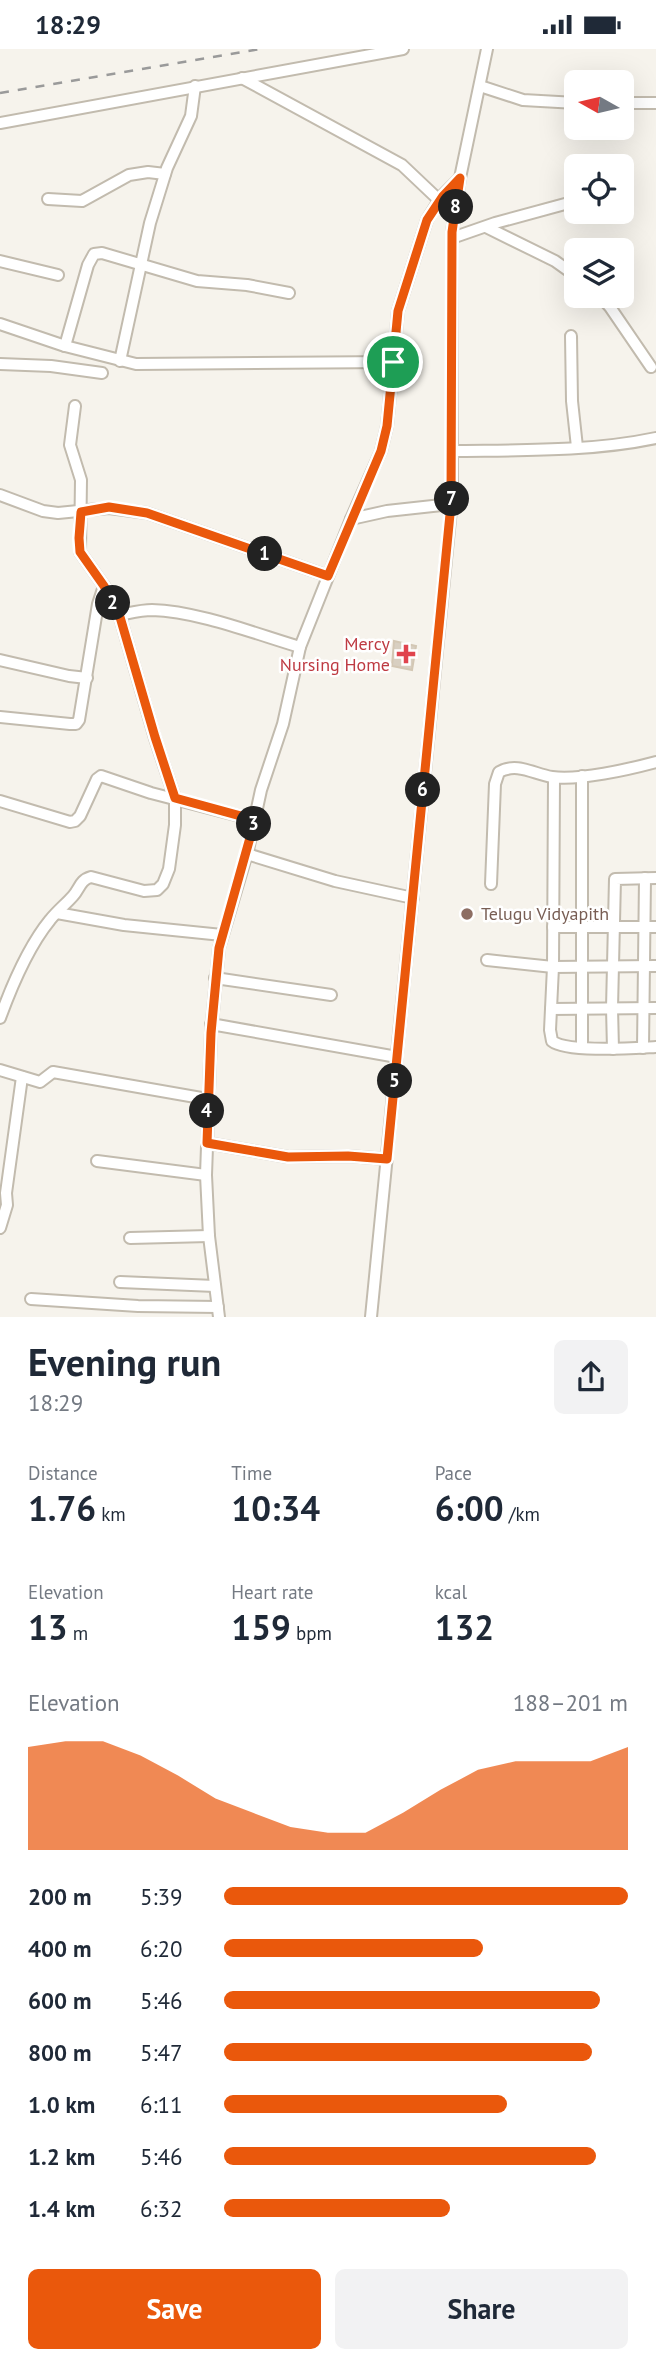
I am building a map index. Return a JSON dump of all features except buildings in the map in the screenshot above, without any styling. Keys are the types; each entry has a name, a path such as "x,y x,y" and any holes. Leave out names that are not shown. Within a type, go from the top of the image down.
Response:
{"street":[{"path":"0,123 403,49"},
{"path":"371,1317 451,504 452,238 460,178 487,49"},
{"path":"242,78 402,165 440,201"},
{"path":"120,361 150,223 165,174 188,124 195,86"},
{"path":"480,86 523,100 564,102"},
{"path":"634,103 656,103"},
{"path":"48,199 82,201 129,174 165,174"},
{"path":"31,1299 218,1312 205,1175 211,1024 222,935 247,854 261,790 284,724 300,647 384,440 398,311 427,220 460,178"},
{"path":"452,238 564,204"},
{"path":"486,226 564,267"},
{"path":"65,346 90,258 94,254 102,253 197,281 247,285 289,293"},
{"path":"0,261 58,275"},
{"path":"611,308 651,367"},
{"path":"0,324 65,346 136,364 393,362"},
{"path":"571,337 572,401 577,447"},
{"path":"0,364 51,366 102,373"},
{"path":"0,1018 38,936 77,891 81,882 91,877 144,891 157,890 163,884 169,869 175,825 175,798 119,615 104,586 80,552 81,480 70,445 75,405"},
{"path":"452,451 577,447 632,443 656,438"},
{"path":"0,495 43,511 66,514 109,507 147,513 328,576"},
{"path":"351,519 387,511 451,504"},
{"path":"0,717 76,724 82,713 98,604 104,586"},
{"path":"119,615 149,610 195,617 300,647"},
{"path":"0,660 87,678"},
{"path":"491,884 496,776 506,768 516,767 554,778 582,776 656,762"},
{"path":"0,800 70,822 75,821 80,816 97,779 102,776 151,793 255,820"},
{"path":"582,776 582,1048"},
{"path":"554,778 552,1041 565,1047 582,1048 656,1047"},
{"path":"247,854 335,881 413,898"},
{"path":"613,1049 615,879 650,878 643,927 643,1048"},
{"path":"57,913 124,925 222,935"},
{"path":"553,927 656,927"},
{"path":"487,960 553,967 656,966"},
{"path":"215,978 331,995"},
{"path":"551,1009 656,1008"},
{"path":"211,1024 397,1057"},
{"path":"0,1070 40,1082 53,1072 207,1099"},
{"path":"0,1228 6,1212 3,1198 22,1077"},
{"path":"207,1143 288,1157 348,1156 387,1159"},
{"path":"97,1161 205,1175"},
{"path":"130,1238 209,1236"},
{"path":"120,1282 215,1286"}],"railway":[{"path":"0,93 260,49"}],"place":[{"name":"Mercy Nursing Home","path":"406,654"},
{"name":"Telugu Vidyapith","path":"467,914"}],"route":[{"path":"460,178 452,232 451,504 387,1159 348,1156 288,1157 207,1143 211,1033 219,948 255,820 175,798 120,617 104,586 80,552 81,512 109,507 147,513 328,576 381,451 387,426 393,362 398,311 427,220 443,196 460,178"}]}
